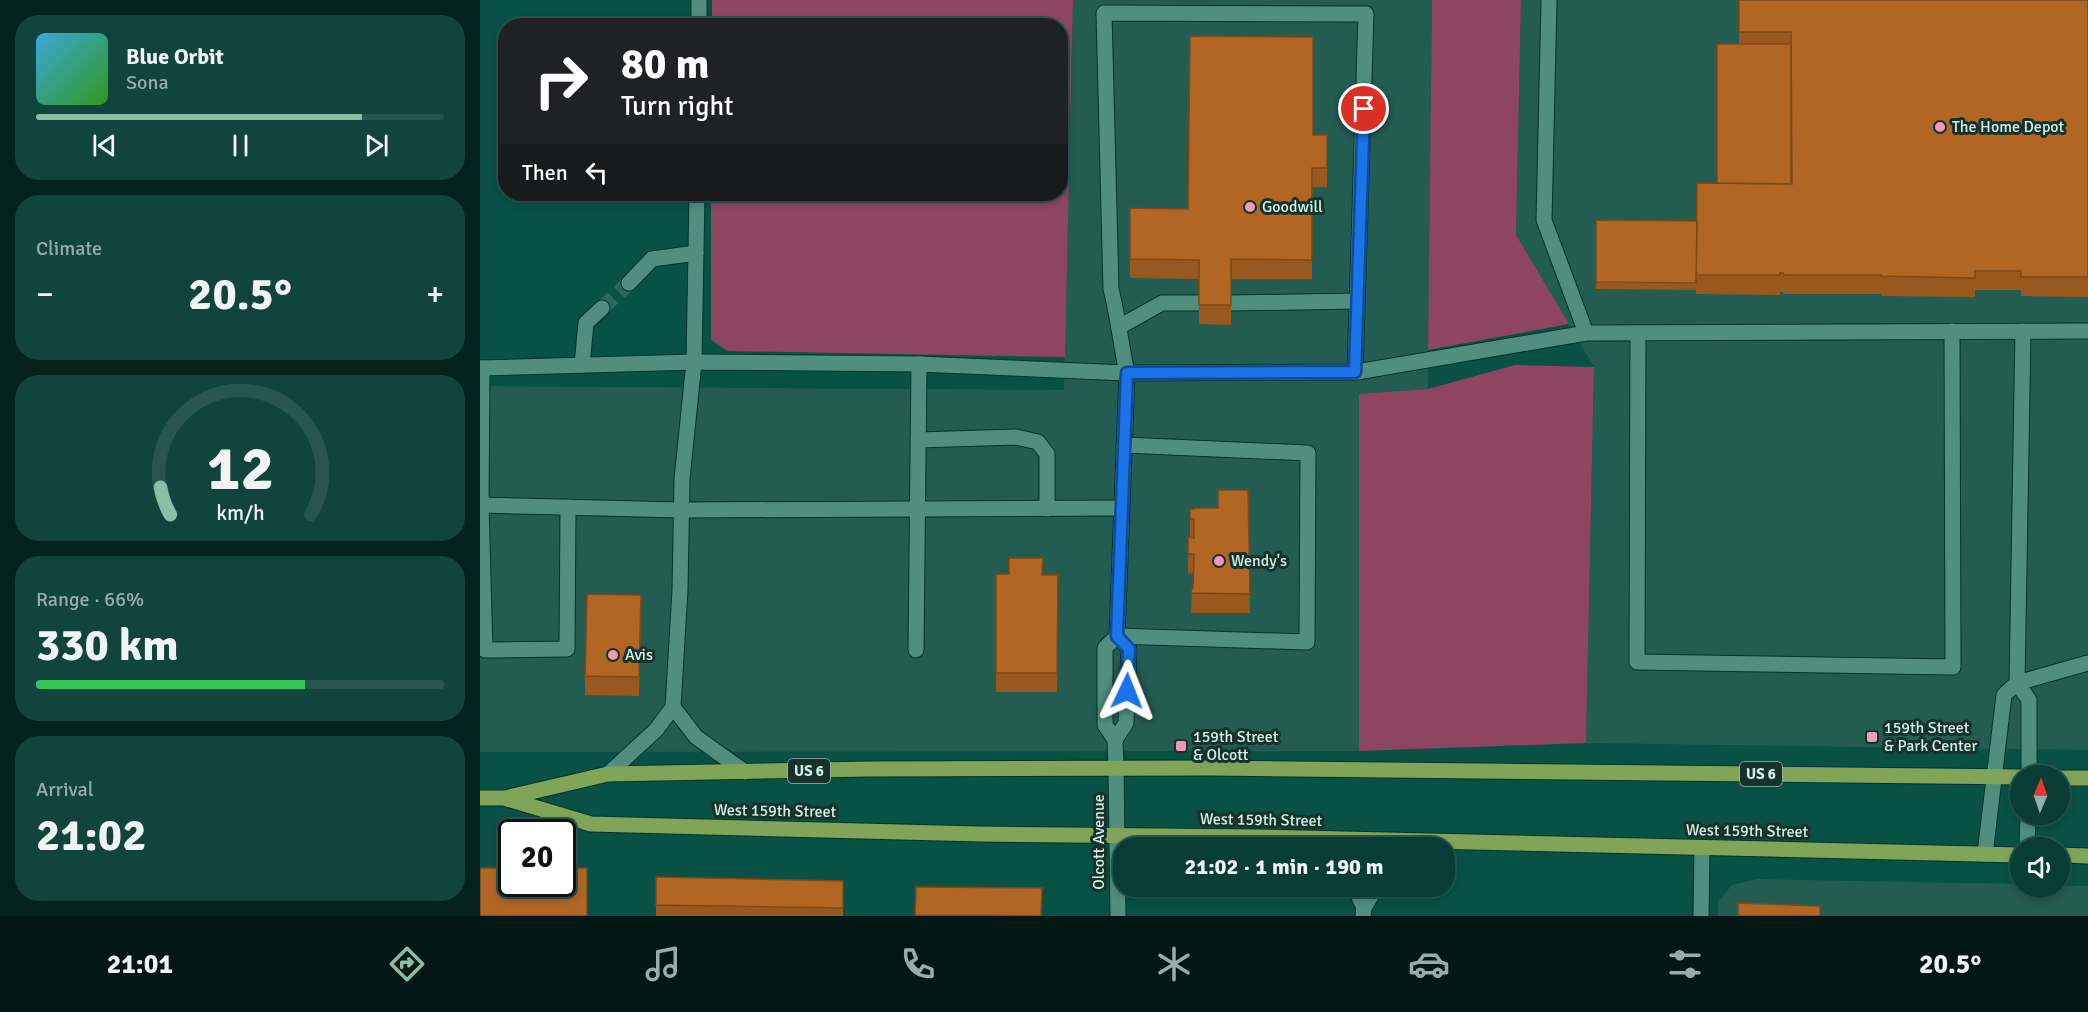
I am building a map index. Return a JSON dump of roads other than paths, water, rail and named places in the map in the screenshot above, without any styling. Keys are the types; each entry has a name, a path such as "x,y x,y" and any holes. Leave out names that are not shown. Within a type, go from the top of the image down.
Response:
{"main road":[{"name":"West 159th Street","path":"480,798 505,798 608,774 745,772 1116,768 2010,777"},
{"path":"2070,778 2088,778"},
{"name":"West 159th Street","path":"505,798 591,824 1149,837"},
{"name":"West 159th Street","path":"1455,845 2010,855"},
{"path":"2070,855 2088,856"}],"street":[{"path":"699,0 699,18"},
{"path":"1549,0 1544,220 1586,333"},
{"path":"1117,636 1129,649 1126,723 1115,740 1105,725 1105,648 1117,636 1127,373 1111,289 1104,13 1366,14 1355,372"},
{"path":"608,774 656,730 673,707 680,590 682,479 694,362 697,201"},
{"path":"629,282 652,259 696,253"},
{"path":"1231,303 1358,301"},
{"path":"1119,327 1162,303 1199,303"},
{"path":"582,364 586,323 602,308"},
{"path":"1638,333 1637,662 1953,667 1952,331"},
{"path":"2023,331 2017,683 2029,700 2029,765"},
{"path":"568,507 567,649 485,650 481,505 481,368 694,362 919,364 1127,373 1355,372 1586,333 2088,331"},
{"path":"916,650 919,364"},
{"path":"918,440 1016,436 1038,441 1047,454 1047,508"},
{"path":"1117,636 1307,642 1308,453 1124,446"},
{"path":"481,505 681,510 1121,508"},
{"path":"1985,854 2004,695 2017,683 2088,663"},
{"path":"673,707 696,737 745,772"},
{"name":"Olcott Avenue","path":"1115,740 1118,916"},
{"path":"1701,916 1702,848"},
{"path":"1358,897 1364,912"},
{"path":"1364,912 1372,897"}],"tunnel":[{"path":"602,308 629,283"}],"place":[{"name":"The Home Depot","path":"1940,127"},
{"name":"Goodwill","path":"1250,207"},
{"name":"Wendy's","path":"1219,561"},
{"name":"Avis","path":"613,655"},
{"name":"159th Street & Park Center","path":"1872,737"},
{"name":"159th Street & Olcott","path":"1181,746"}]}
